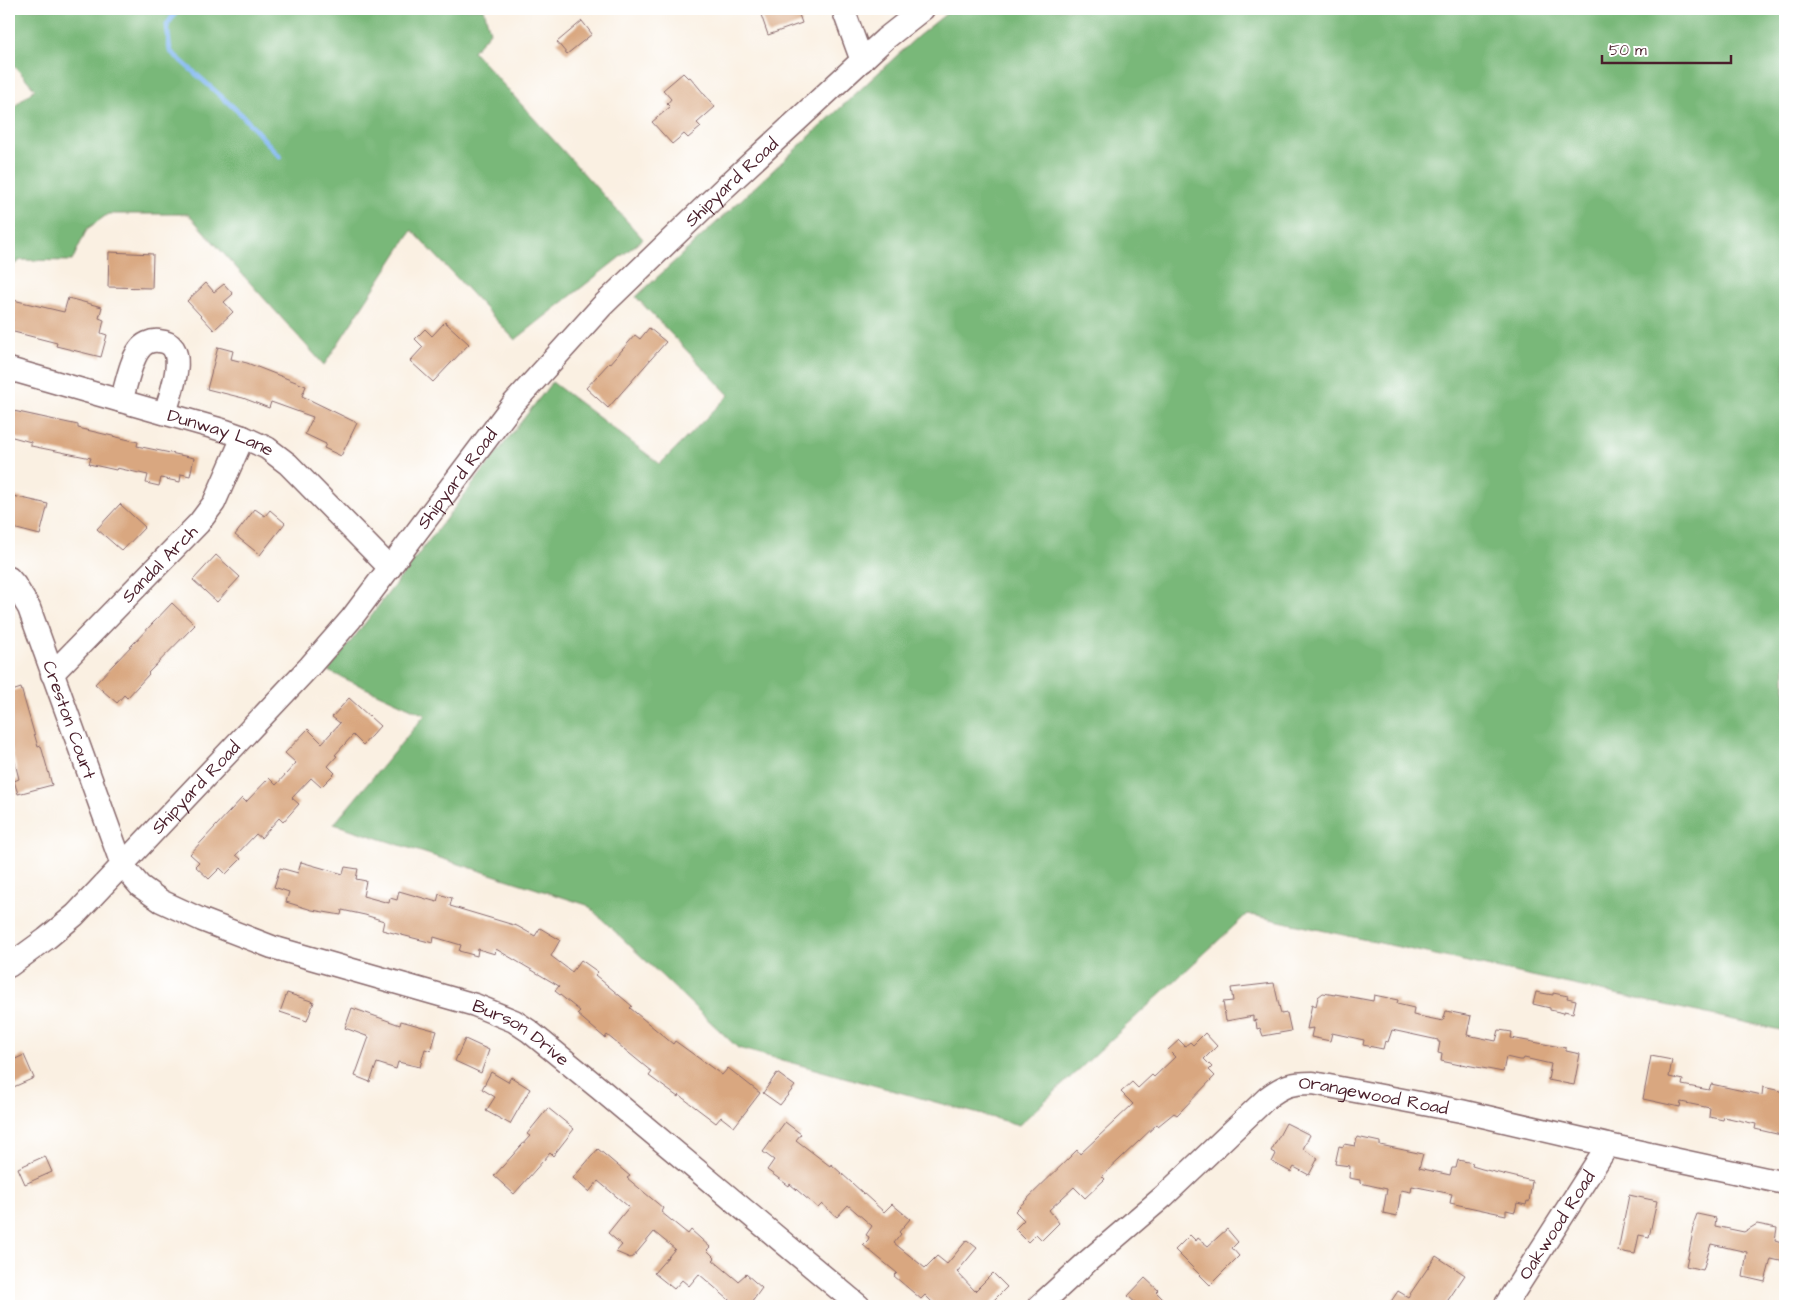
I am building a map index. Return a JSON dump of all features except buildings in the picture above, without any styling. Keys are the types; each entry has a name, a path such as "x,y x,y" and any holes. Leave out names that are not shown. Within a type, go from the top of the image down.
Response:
{"street":[{"path":"843,9 862,61"},
{"name":"Shipyard Road","path":"9,966 75,915 310,666 351,619 514,404 602,306 720,192 885,40 922,9"},
{"path":"121,401 139,350 154,340 164,341 171,345 176,352 177,362 164,413"},
{"name":"Dunway Lane","path":"9,369 243,437 266,448 288,464 390,568"},
{"name":"Sandal Arch","path":"52,674 199,522 214,503 243,437"},
{"name":"Creston Court","path":"9,578 29,608 122,865"},
{"name":"Burson Drive","path":"122,865 140,886 161,901 202,920 272,947 475,1005 514,1021 600,1088 859,1306"},
{"name":"Orangewood Road","path":"1039,1306 1088,1260 1164,1196 1267,1098 1282,1087 1293,1083 1312,1082 1461,1111 1785,1183"},
{"name":"Oakwood Road","path":"1505,1306 1608,1145"}],"green space":[{"path":"9,9 484,9 490,32 473,51 643,239 515,340 412,230 324,365 188,214 108,214 87,229 72,261 21,260 9,268 9,111 35,89 9,60"},
{"path":"952,9 1785,9 1785,1031 1247,914 1019,1125 738,1048 587,905 334,824 425,715 328,671 552,382 660,464 729,395 636,297 917,37"}],"waterway":[{"path":"178,9 167,25 170,51 241,114 280,157"}]}
